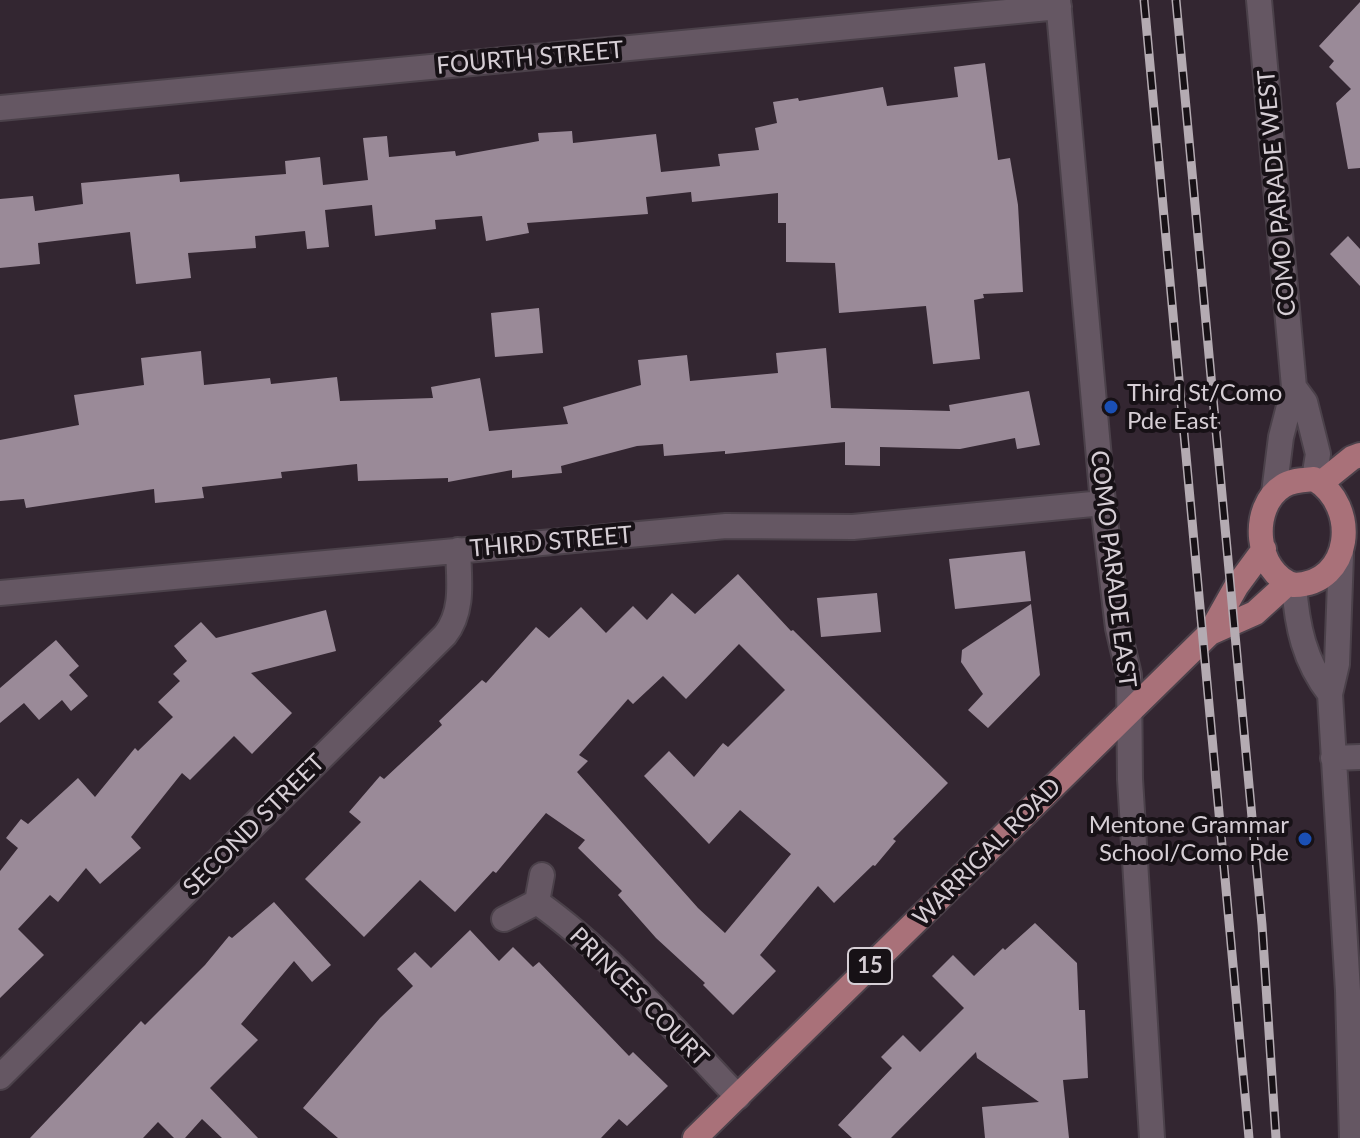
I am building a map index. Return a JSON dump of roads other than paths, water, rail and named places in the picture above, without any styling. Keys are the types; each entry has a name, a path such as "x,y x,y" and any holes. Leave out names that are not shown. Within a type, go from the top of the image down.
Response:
{"main road":[{"path":"1291,584 1278,575 1264,549 1261,530 1265,511 1274,493 1290,482 1318,481 1360,455"},
{"path":"1318,481 1354,517 1341,555"},
{"name":"WARRIGAL ROAD","path":"695,1138 1210,633 1236,587 1264,549"},
{"name":"15","path":"1291,584 1319,578 1341,555"},
{"name":"WARRIGAL ROAD","path":"1210,633 1255,613 1291,584"}],"street":[{"name":"COMO PARADE WEST","path":"1259,0 1294,387 1281,437 1274,493"},
{"name":"FOURTH STREET","path":"0,108 1059,4"},
{"name":"COMO PARADE EAST","path":"1059,4 1103,503 1118,628 1129,675 1130,779 1152,1138"},
{"name":"COMO PARADE WEST","path":"1294,387 1305,402 1318,454 1318,481"},
{"name":"THIRD STREET","path":"0,593 726,526 853,527 1103,503"},
{"name":"SECOND STREET","path":"0,1077 438,642 454,623 458,608 458,550"},
{"path":"1341,555 1337,664 1330,694 1348,991 1352,1138"},
{"path":"1291,584 1297,624 1317,678 1330,694"},
{"path":"1333,758 1360,757"},
{"path":"504,919 537,902 542,875"},
{"name":"PRINCES COURT","path":"537,902 612,963 738,1097"}],"railway":[{"path":"1144,0 1249,1138"},
{"path":"1176,0 1262,925 1276,1138"}],"place":[{"name":"Third St/Como Pde East","path":"1111,407"},
{"name":"Mentone Grammar School/Como Pde","path":"1305,839"}]}
